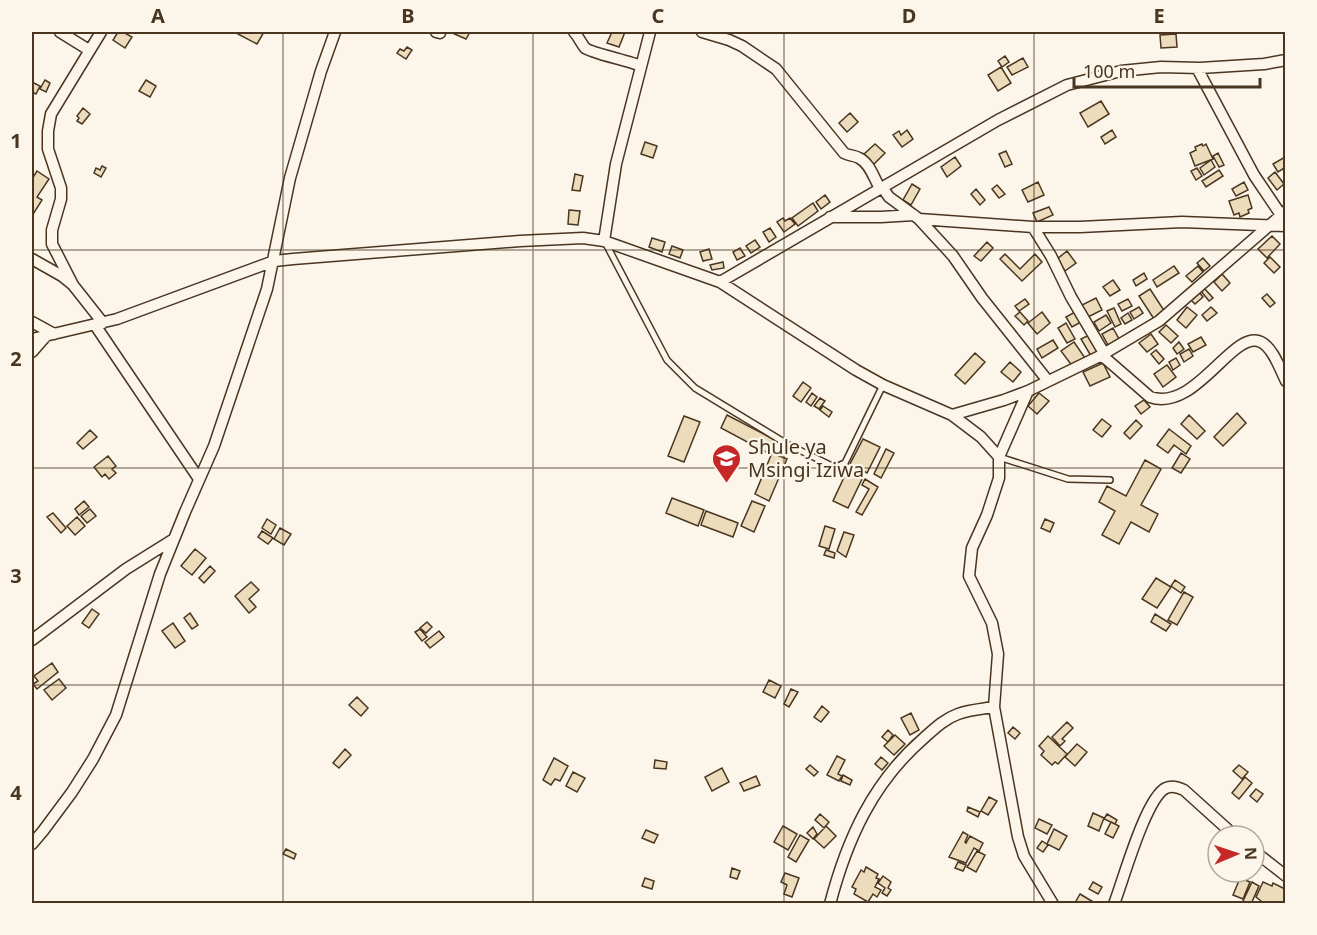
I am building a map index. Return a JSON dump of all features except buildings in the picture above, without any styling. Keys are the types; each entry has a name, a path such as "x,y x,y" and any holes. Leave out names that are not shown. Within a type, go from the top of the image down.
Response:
{"street":[{"path":"60,32 89,50"},
{"path":"101,32 51,114 48,150 62,188 52,230 52,244 73,285 200,478"},
{"path":"32,844 72,792 99,749 116,715 160,574 220,431 274,261 290,178 321,71 335,32"},
{"path":"574,32 590,51 641,66"},
{"path":"604,241 616,164 650,32"},
{"path":"702,32 742,46 776,69 844,153 848,156 857,156 867,165 881,188 893,201 916,217 953,256 982,298 1047,381"},
{"path":"720,282 998,120 1067,85 1121,71 1161,67 1197,68 1264,64 1286,60"},
{"path":"952,415 1028,391 1102,354 1159,321 1270,225 1285,218 1254,175 1197,68"},
{"path":"830,217 916,217 1033,227 1182,222 1270,225"},
{"path":"1033,227 1051,256 1102,354 1150,397 1170,399 1193,386 1240,345 1251,340 1262,342 1268,348 1286,381"},
{"path":"32,339 99,324 142,311 274,261 583,238 604,241 720,282 831,355 883,385 952,415 981,437 999,457"},
{"path":"32,259 73,285"},
{"path":"32,322 51,335"},
{"path":"32,352 51,335"},
{"path":"1028,391 999,457 999,478 972,548 969,576 992,623 998,654 994,707 1018,837 1024,856 1053,903"},
{"path":"32,640 126,569 174,539"},
{"path":"830,903 839,869 858,821 885,779 910,750 943,722 963,713 994,707"},
{"path":"1114,903 1144,819 1153,801 1166,788 1177,787 1184,790 1222,824"},
{"path":"1266,860 1286,876"}],"lane":[{"path":"604,241 667,360 675,369 695,388 788,444 830,465 838,466 845,463 883,385"},
{"path":"999,457 1068,479 1110,480"}],"place":[{"name":"Shule ya Msingi Iziwa","path":"727,484"}]}
